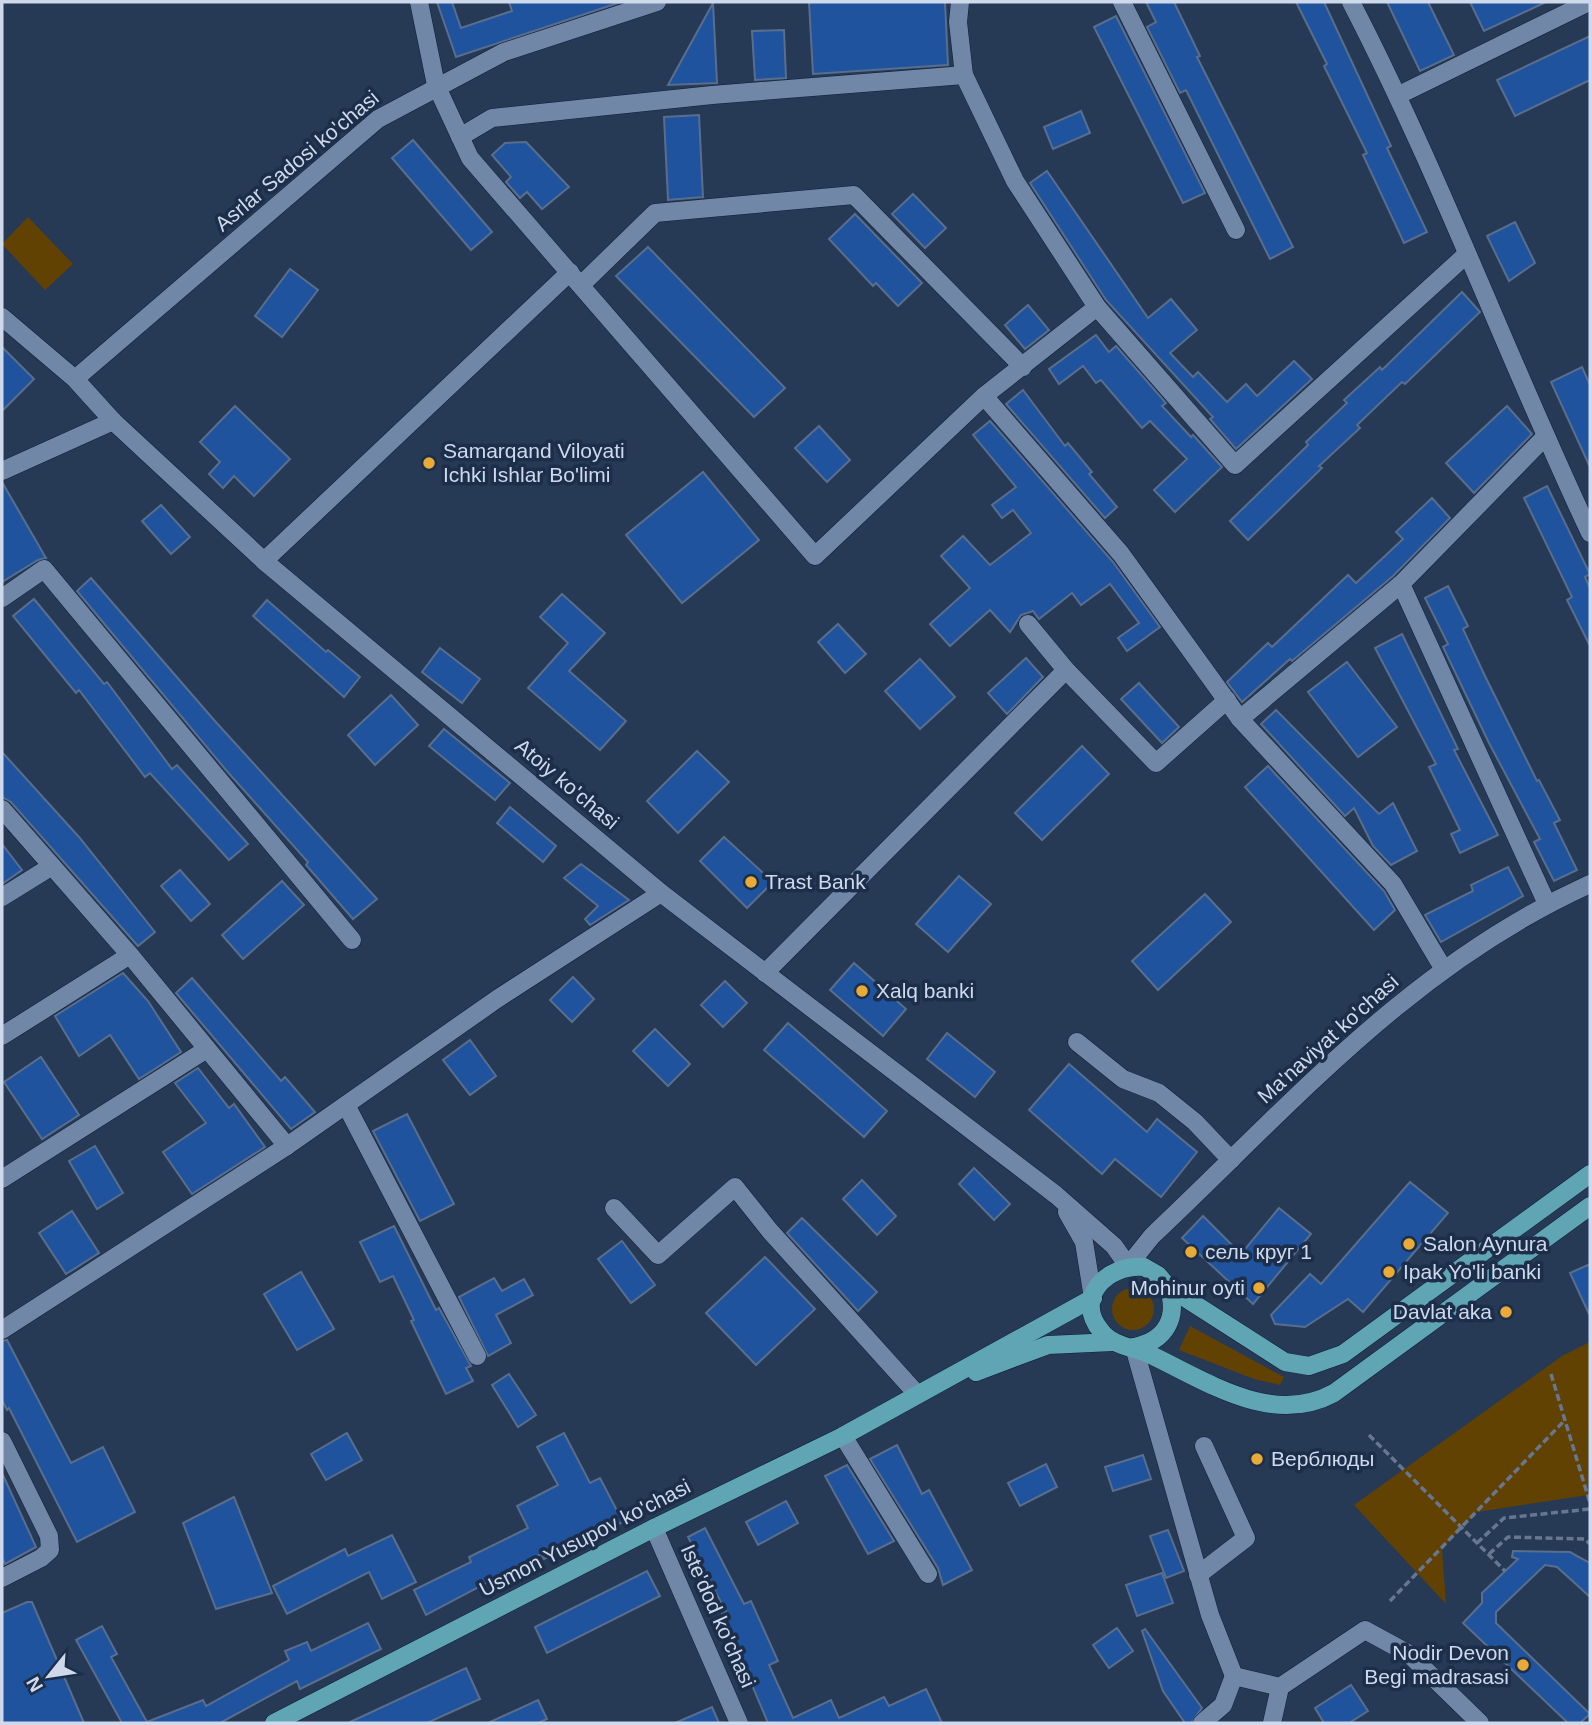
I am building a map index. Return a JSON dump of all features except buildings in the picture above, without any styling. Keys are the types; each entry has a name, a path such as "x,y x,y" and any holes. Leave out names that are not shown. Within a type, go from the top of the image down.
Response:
{"main road":[{"path":"1590,1174 1343,1354 1309,1366 1285,1362 1168,1287 1158,1275 1144,1267 1128,1266 1105,1276 1093,1298 1096,1323 1113,1342 1134,1347 1244,1398 1282,1406 1307,1406 1334,1393 1590,1206"},
{"path":"1134,1347 1159,1337 1168,1326 1173,1300 1168,1287"},
{"name":"Usmon Yusupov ko'chasi","path":"274,1723 654,1528 844,1436 1093,1298"},
{"name":"Usmon Yusupov ko'chasi","path":"917,1394 1048,1345 1113,1342"}],"street":[{"path":"419,2 436,85 470,158 815,556 984,396 1097,307"},
{"name":"Asrlar Sadosi ko'chasi","path":"75,379 378,119 436,85 504,52 657,2"},
{"path":"960,2 958,22 964,75 1015,181 1097,307 1235,465 1467,254"},
{"path":"1122,2 1236,230"},
{"path":"1351,2 1399,95 1545,437 1590,533"},
{"path":"1399,95 1589,2"},
{"path":"460,136 492,118 712,95 964,75"},
{"path":"264,561 575,278 655,213 854,195 1023,367"},
{"name":"Atoiy ko'chasi","path":"2,317 75,379 113,421 264,561 661,893 1056,1195 1114,1246 1128,1266"},
{"path":"984,396 1121,554 1240,719 1393,884 1443,968"},
{"path":"2,471 113,421"},
{"path":"1240,719 1401,584 1545,437"},
{"path":"2,597 44,569 352,940"},
{"path":"1401,584 1547,904"},
{"path":"1028,624 1066,670 1156,763 1227,700"},
{"path":"765,973 1066,670"},
{"path":"2,808 131,955 287,1146"},
{"path":"2,897 52,866"},
{"name":"Ma'naviyat ko'chasi","path":"1128,1266 1152,1236 1362,1032 1443,968 1547,904 1590,884"},
{"path":"2,1330 287,1146 497,999 661,893"},
{"path":"2,1036 131,955"},
{"path":"1077,1042 1123,1079 1158,1093 1195,1122 1231,1160"},
{"path":"2,1179 207,1049"},
{"path":"346,1105 477,1356"},
{"path":"614,1208 658,1255 735,1186 770,1231 917,1394"},
{"name":"Atoiy ko'chasi","path":"1056,1195 1084,1242 1093,1298"},
{"path":"1134,1347 1210,1615 1234,1676 1223,1706 1202,1723"},
{"path":"844,1436 928,1574"},
{"path":"2,1441 49,1536 50,1550 41,1558 2,1578"},
{"path":"1198,1575 1246,1538 1204,1447"},
{"name":"Iste'dod ko'chasi","path":"654,1528 739,1723"},
{"path":"1272,1723 1280,1687 1365,1630 1409,1654 1480,1723"},
{"path":"1234,1676 1280,1687"}],"path":[{"path":"1551,1374 1590,1503"},
{"path":"1391,1601 1462,1529 1508,1476 1565,1420"},
{"path":"1369,1435 1505,1571"},
{"path":"1477,1543 1504,1518 1590,1509"},
{"path":"1489,1555 1507,1537 1585,1539 1590,1544"}],"shaded area":[{"path":"28,217 73,264 45,290 2,244"},
{"path":"1133,1288 1148,1294 1154,1309 1148,1324 1133,1330 1118,1324 1112,1309 1118,1294"},
{"path":"1190,1326 1284,1377 1280,1385 1254,1379 1179,1350"},
{"path":"1590,1342 1588,1495 1477,1512 1442,1549 1446,1604 1354,1505 1562,1356"}],"place":[{"name":"Samarqand Viloyati Ichki Ishlar Bo'limi","path":"429,463"},
{"name":"Trast Bank","path":"751,882"},
{"name":"Xalq banki","path":"862,991"},
{"name":"Salon Aynura","path":"1409,1244"},
{"name":"сель круг 1","path":"1191,1252"},
{"name":"Ipak Yo'li banki","path":"1389,1272"},
{"name":"Mohinur oyti","path":"1259,1288"},
{"name":"Davlat aka","path":"1506,1312"},
{"name":"Верблюды","path":"1257,1459"},
{"name":"Nodir Devon Begi madrasasi","path":"1523,1665"}]}
